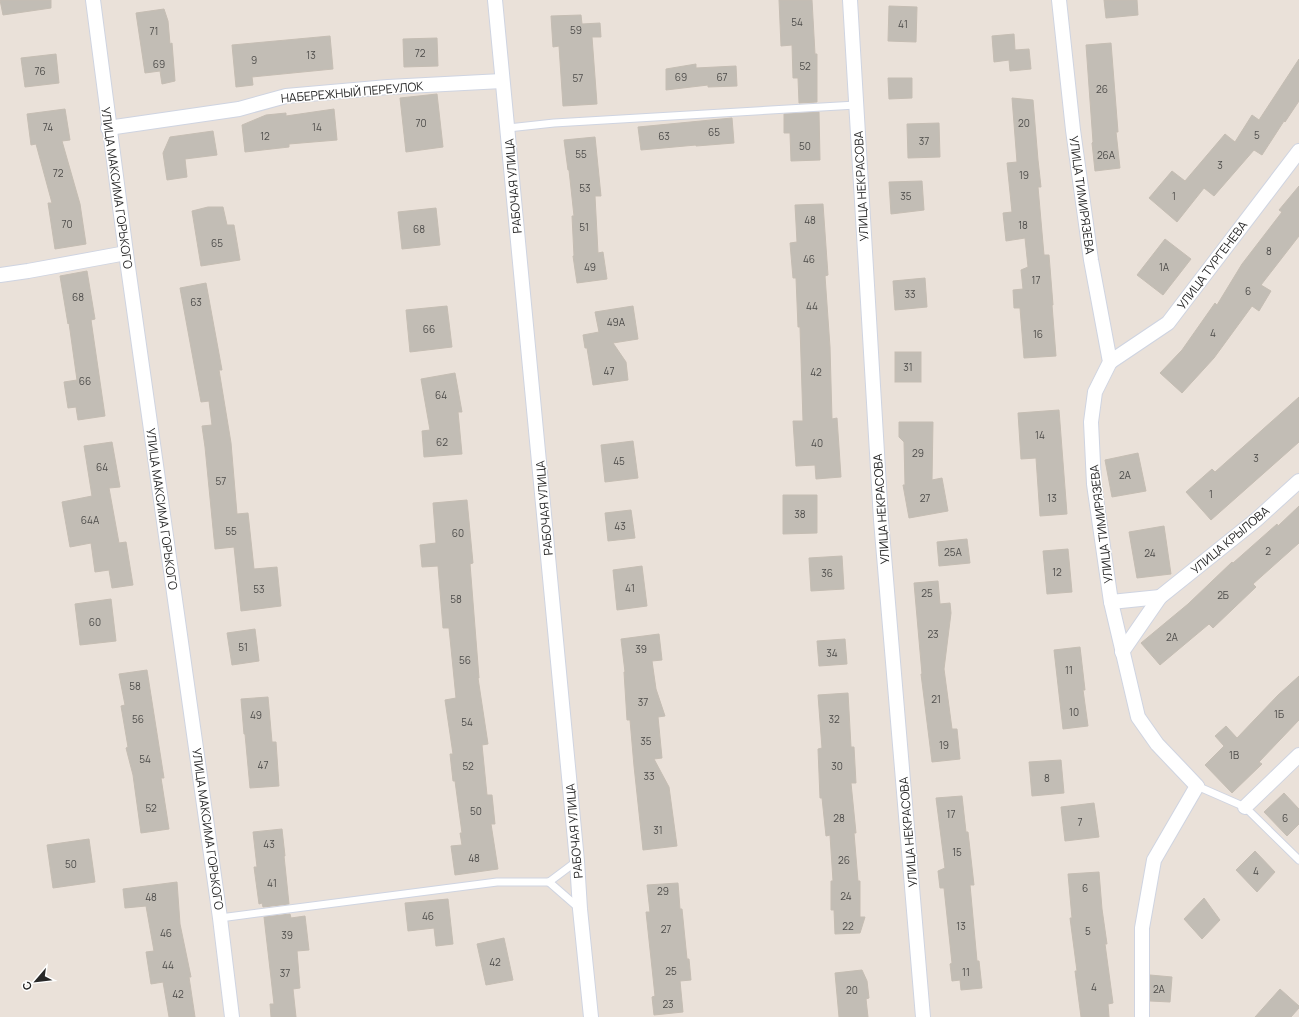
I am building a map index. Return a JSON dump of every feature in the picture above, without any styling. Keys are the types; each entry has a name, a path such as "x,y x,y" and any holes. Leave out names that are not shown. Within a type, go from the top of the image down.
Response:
{"street":[{"name":"УЛИЦА МАКСИМА ГОРЬКОГО","path":"93,0 108,128 220,918 232,1017"},
{"name":"РАБОЧАЯ УЛИЦА","path":"495,0 591,1017"},
{"name":"УЛИЦА НЕКРАСОВА","path":"850,0 881,520 924,1017"},
{"name":"УЛИЦА ТИМИРЯЗЕВА","path":"1059,0 1073,130 1090,252 1110,362 1095,392 1091,422 1094,484 1111,602 1138,717 1157,744 1197,786"},
{"name":"НАБЕРЕЖНЫЙ ПЕРЕУЛОК","path":"108,128 240,109 286,96 388,87 502,82"},
{"name":"УЛИЦА ТУРГЕНЕВА","path":"1110,362 1168,323 1299,151"},
{"path":"0,275 126,253"},
{"name":"УЛИЦА КРЫЛОВА","path":"1122,652 1160,598 1256,520 1299,481"},
{"path":"1111,602 1160,598"},
{"path":"1245,806 1299,755"},
{"path":"1142,1017 1142,928 1154,860 1197,786"}],"lane":[{"path":"508,128 554,123 856,104"},
{"path":"1197,786 1245,806 1299,860"},
{"path":"220,918 497,882 548,882 577,861"},
{"path":"548,882 580,909"}],"building":[{"path":"0,0 51,0 51,8 3,15"},
{"path":"779,0 812,0 815,54 817,54 817,102 799,103 798,78 793,78 792,45 781,46"},
{"path":"1104,0 1137,0 1138,15 1106,18"},
{"path":"889,6 917,7 916,42 888,41"},
{"path":"164,9 168,21 170,44 172,43 175,81 162,84 160,71 145,73 136,13"},
{"path":"581,15 582,24 600,23 601,37 592,37 597,104 563,106 559,46 553,47 551,16"},
{"path":"1014,34 1015,50 1029,49 1031,69 1010,71 1009,60 994,62 992,36"},
{"path":"330,36 333,69 252,77 253,85 236,87 232,45"},
{"path":"437,38 438,66 404,67 403,39"},
{"path":"1111,43 1118,132 1116,132 1120,168 1095,171 1086,45"},
{"path":"56,54 59,83 25,87 21,58"},
{"path":"1299,59 1299,101 1262,155 1254,150 1214,196 1204,188 1177,222 1149,198 1172,171 1185,181 1225,134 1235,142 1252,115 1259,120"},
{"path":"696,64 696,68 736,66 737,86 708,87 708,85 666,90 666,69"},
{"path":"888,78 912,78 912,98 889,99"},
{"path":"437,94 443,147 406,152 400,98"},
{"path":"1012,98 1033,100 1041,187 1038,187 1044,255 1049,255 1056,356 1024,358 1020,308 1014,308 1013,290 1023,289 1021,270 1028,267 1025,238 1006,241 1003,213 1012,212 1007,163 1017,162"},
{"path":"65,109 70,140 62,141 80,204 86,244 55,249 48,203 52,203 36,144 31,145 27,114"},
{"path":"334,109 337,140 289,144 289,147 245,152 242,125 266,115 286,113 286,116"},
{"path":"819,112 820,160 791,161 790,133 784,133 784,114"},
{"path":"732,118 734,143 641,150 638,127"},
{"path":"939,123 940,157 908,158 907,124"},
{"path":"213,131 217,155 185,159 187,177 167,180 163,153 170,137"},
{"path":"595,137 601,196 595,196 598,253 603,252 607,279 577,283 573,256 572,216 574,216 564,140"},
{"path":"922,181 924,210 891,214 889,182"},
{"path":"1299,186 1299,236 1261,285 1271,291 1259,311 1252,306 1214,358 1182,393 1160,373 1182,350 1215,303 1217,305 1242,264 1282,212 1279,210"},
{"path":"823,204 828,275 825,276 830,347 832,419 837,418 841,477 816,479 815,465 796,466 793,421 803,421 800,327 798,327 796,278 793,278 790,243 797,242 795,205"},
{"path":"208,207 223,207 227,225 234,225 240,260 201,266 192,211"},
{"path":"436,208 440,245 402,249 398,212"},
{"path":"1165,239 1191,259 1163,295 1137,275"},
{"path":"87,271 95,319 91,320 105,416 78,420 76,407 68,408 64,382 77,380 69,323 68,324 60,276"},
{"path":"925,278 927,307 895,310 893,281"},
{"path":"206,283 222,370 219,370 231,443 237,514 248,513 254,569 277,567 281,606 241,611 234,547 215,549 202,426 212,425 209,401 201,402 180,288"},
{"path":"447,306 452,347 410,352 406,310"},
{"path":"633,306 638,339 613,343 626,362 628,380 593,385 587,348 585,348 583,335 599,332 595,312"},
{"path":"895,352 921,352 921,382 895,382"},
{"path":"455,373 462,412 458,412 462,454 424,457 422,431 430,430 421,379"},
{"path":"1299,397 1299,442 1211,520 1186,492 1212,469 1215,472"},
{"path":"1059,410 1067,514 1040,516 1036,458 1021,459 1018,413"},
{"path":"899,422 933,422 932,480 942,478 948,511 909,518 903,485 905,485 904,442 899,437"},
{"path":"633,441 638,478 605,482 601,445"},
{"path":"112,442 120,487 109,488 119,543 126,542 133,585 112,588 109,570 95,572 91,543 70,547 62,502 92,496 84,446"},
{"path":"1138,453 1146,491 1112,497 1105,460"},
{"path":"783,495 817,495 817,533 783,534"},
{"path":"467,500 473,563 470,564 478,678 488,744 482,745 487,795 492,795 495,824 491,824 498,869 455,875 451,846 462,845 460,833 462,833 455,781 453,781 450,754 453,754 445,700 456,698 449,628 443,628 438,566 422,567 420,545 436,543 433,503"},
{"path":"1299,506 1299,543 1253,584 1256,587 1213,628 1209,624 1160,665 1141,643 1188,604 1232,562 1233,563 1277,524 1278,526"},
{"path":"631,510 635,538 608,541 605,513"},
{"path":"1164,526 1171,574 1137,578 1129,532"},
{"path":"967,539 970,563 939,566 937,542"},
{"path":"1068,549 1072,592 1047,594 1043,551"},
{"path":"842,556 844,589 811,591 809,558"},
{"path":"642,566 647,606 617,610 613,570"},
{"path":"938,581 940,604 950,603 951,613 944,669 952,729 957,729 960,759 932,762 921,674 914,583"},
{"path":"111,599 116,641 80,645 75,604"},
{"path":"255,629 259,661 232,665 227,633"},
{"path":"659,634 662,660 652,661 656,689 665,716 658,717 662,758 654,759 669,787 677,846 643,850 630,720 627,720 625,672 621,639"},
{"path":"845,639 847,664 819,666 817,641"},
{"path":"1080,647 1085,690 1083,690 1088,726 1063,729 1054,650"},
{"path":"147,670 164,778 161,778 169,829 141,833 133,775 126,748 128,747 121,706 125,705 119,674"},
{"path":"1299,676 1299,720 1259,762 1262,764 1232,793 1205,765 1224,746 1215,736 1226,726 1237,738 1278,695"},
{"path":"848,693 851,747 854,747 856,783 851,783 856,833 854,833 858,881 860,881 860,917 865,917 860,933 835,934 834,910 831,910 831,881 833,881 830,835 826,836 822,798 820,798 818,749 822,748 818,695"},
{"path":"268,697 272,742 276,742 279,786 250,788 241,699"},
{"path":"1061,760 1064,793 1032,796 1029,762"},
{"path":"1284,793 1299,809 1299,824 1287,836 1264,812"},
{"path":"962,796 974,885 970,885 977,961 979,961 982,988 961,990 960,980 952,981 950,964 952,963 944,888 940,888 938,871 945,868 936,798"},
{"path":"1094,803 1099,837 1065,841 1061,807"},
{"path":"282,829 289,904 263,907 262,903 259,904 254,867 257,867 253,832"},
{"path":"89,839 95,882 53,888 47,845"},
{"path":"1255,851 1275,872 1257,892 1236,870"},
{"path":"1099,872 1107,944 1105,944 1113,1003 1108,1004 1109,1017 1081,1017 1070,918 1072,918 1068,874"},
{"path":"177,882 180,924 191,977 189,977 195,1017 169,1017 163,982 151,984 146,952 154,951 146,906 125,908 123,889"},
{"path":"678,883 680,909 682,909 687,959 689,959 691,980 680,981 683,1012 654,1015 652,997 655,996 646,912 650,912 647,885"},
{"path":"1204,898 1220,920 1202,939 1184,919"},
{"path":"448,899 453,944 436,946 434,928 408,931 405,903"},
{"path":"290,914 291,918 305,916 309,950 297,951 300,988 293,989 296,1017 271,1017 270,1004 274,1004 264,917"},
{"path":"504,938 513,980 486,985 477,944"},
{"path":"862,970 867,981 869,998 866,999 868,1017 839,1017 835,973"},
{"path":"1150,975 1172,977 1170,1002 1150,1001"},
{"path":"1280,989 1299,1006 1291,1017 1255,1017"}]}
